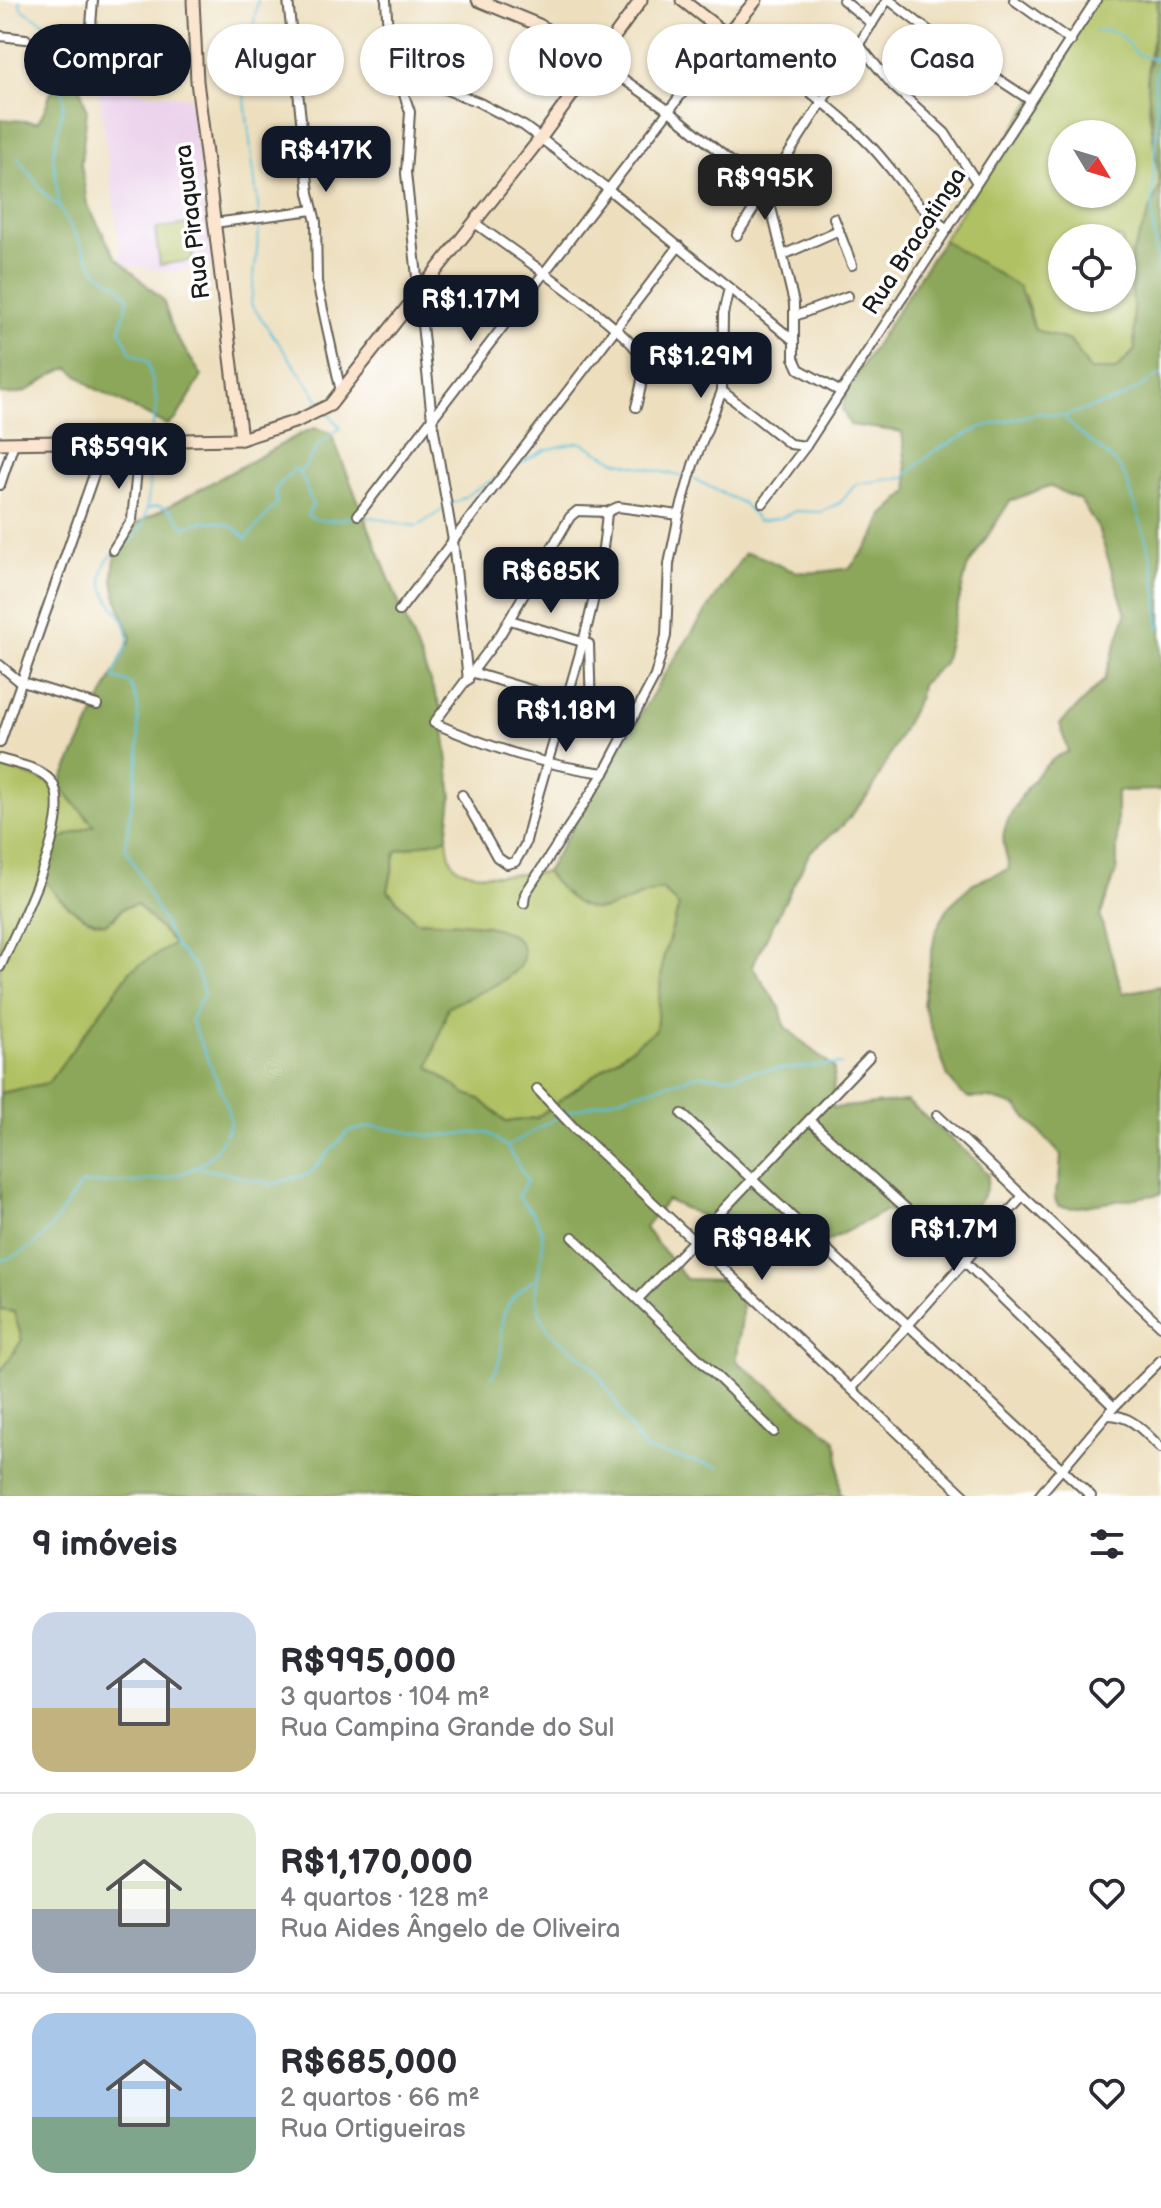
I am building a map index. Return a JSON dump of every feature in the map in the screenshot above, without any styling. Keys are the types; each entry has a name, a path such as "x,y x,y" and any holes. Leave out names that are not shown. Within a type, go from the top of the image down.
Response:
{"street":[{"path":"91,24 93,0"},
{"name":"Rua Piraquara","path":"193,0 197,81 241,439"},
{"path":"288,0 313,210 317,282 342,393"},
{"path":"386,0 389,24"},
{"path":"478,0 537,24"},
{"path":"624,24 641,0"},
{"path":"682,0 713,24"},
{"path":"736,24 756,0"},
{"path":"843,0 872,24"},
{"path":"866,35 888,0 952,49 1030,100"},
{"path":"1014,0 1071,41"},
{"name":"Rua Bracatinga","path":"763,503 806,446 1096,0"},
{"path":"0,36 24,39"},
{"path":"866,53 893,86 945,133 976,181"},
{"path":"631,84 668,110 767,191 795,316 793,340 799,369 841,392"},
{"path":"404,96 410,112 406,173 432,419 453,541 471,676"},
{"path":"460,96 503,113 540,139 608,189 793,340"},
{"path":"0,443 241,439 297,421 330,405 419,295 571,96"},
{"path":"358,515 679,96"},
{"path":"818,96 870,145 925,214 946,228"},
{"path":"737,235 829,96"},
{"path":"214,223 313,210"},
{"path":"834,218 852,265"},
{"path":"475,223 617,329 643,361 636,407"},
{"path":"783,255 839,230"},
{"path":"399,611 679,246"},
{"path":"524,903 525,894 604,773 655,676 666,636 669,564 679,515 693,465 722,391 723,314 729,288"},
{"path":"795,316 848,296"},
{"path":"722,391 790,444 806,446"},
{"path":"0,743 19,681 107,439"},
{"path":"113,550 132,520 140,439"},
{"path":"0,485 14,443"},
{"path":"604,773 546,765 491,748 434,723 510,620 577,511 607,512 618,507 679,515"},
{"path":"462,795 497,857 507,864 515,862 525,845 583,640 597,580 607,512"},
{"path":"541,566 597,580"},
{"path":"471,676 590,709 592,659 589,644 510,620"},
{"path":"0,665 19,681 97,705"},
{"path":"0,759 39,771 49,779 56,799 54,835 48,857 0,967"},
{"path":"638,1299 753,1182 869,1057"},
{"path":"537,1089 965,1496"},
{"path":"682,1114 908,1329 1091,1496"},
{"path":"937,1115 1161,1326"},
{"path":"810,1121 966,1263 1114,1407"},
{"path":"852,1388 908,1329 1023,1196"},
{"path":"573,1237 774,1432"},
{"path":"1039,1496 1114,1407 1161,1360"},
{"path":"1108,1415 1122,1415 1131,1420 1161,1448"}],"shaded area":[{"path":"99,96 190,97 212,266 168,272 122,264"}],"green space":[{"path":"1096,0 1157,0 1158,13 1148,61 1149,111 1160,186 1136,245 1136,224 1048,224 1048,312 1133,312 1135,350 1116,370 1090,370 1071,341 1035,330 1025,296 943,240"},
{"path":"1157,0 1161,0 1161,790 1117,791 1117,869 1100,917 1123,993 1161,986 1161,1194 1073,1208 1058,1206 1054,1197 1059,1182 1061,1155 1016,1106 989,1098 969,1098 960,1092 948,1077 923,1004 935,933 948,907 973,883 1009,869 1003,841 1007,822 1039,773 1068,752 1060,724 1104,680 1126,614 1098,528 1080,500 1049,486 1010,501 967,568 944,663 921,684 919,697 871,792 843,825 810,852 752,966 780,1008 785,1027 834,1068 833,1108 907,1101 980,1164 988,1175 983,1195 975,1206 957,1217 885,1211 808,1249 796,1249 734,1223 710,1220 667,1200 645,1228 686,1279 725,1280 736,1286 742,1303 737,1361 834,1438 838,1450 840,1493 843,1496 0,1496 0,1373 22,1340 14,1312 0,1310 0,1093 48,1083 131,970 174,944 137,904 123,908 106,924 97,922 70,907 43,876 55,841 94,825 59,786 131,638 116,595 113,572 127,529 304,432 315,428 331,433 442,711 452,797 447,838 396,851 388,891 416,921 493,927 507,932 523,950 520,965 507,978 448,1007 429,1067 466,1094 480,1099 505,1122 536,1118 656,1030 663,959 679,906 662,889 612,907 588,908 562,891 546,872 664,675 745,553 799,572 850,568 874,537 883,515 909,491 902,432 850,425 842,409 849,386 943,240 1019,287 1035,330 1070,341 1090,370 1116,370 1135,350 1136,245 1160,186 1147,80 1158,13"},
{"path":"49,96 83,96 87,111 81,163 87,204 115,256 163,300 174,333 202,376 176,419 167,425 92,387 69,368 21,393 0,394 0,119 37,122"},
{"path":"188,224 193,260 160,265 155,229"},
{"path":"0,765 59,786 94,825 55,841 114,919 123,908 137,904 175,944 131,970 48,1083 0,1093"},
{"path":"447,838 452,861 459,869 496,875 546,872 562,891 588,908 612,906 662,889 679,906 663,959 656,1030 536,1118 506,1122 480,1099 466,1094 429,1067 448,1007 503,980 486,925 416,921 388,891 396,851"},
{"path":"0,1310 14,1312 22,1340 0,1373"}],"waterway":[{"path":"20,0 21,9 45,23 60,67 64,102 53,154 59,206 96,271 121,288 128,298 120,330 131,353 148,362 157,403 151,435"},
{"path":"258,0 243,84 259,215"},
{"path":"1094,32 1117,33 1139,55 1159,60"},
{"path":"1161,60 1155,80 1157,115 1153,176 1154,237 1161,277"},
{"path":"17,157 49,199 59,206"},
{"path":"260,222 251,304 321,403"},
{"path":"694,479 744,504 758,521 781,518 795,511 820,512 840,503 856,484 904,477 934,451 984,426 1039,413 1064,416 1122,398 1161,374"},
{"path":"301,472 320,443 341,428 328,413"},
{"path":"1065,418 1114,461 1125,476 1152,564 1159,629"},
{"path":"512,468 545,450 580,442 615,461 688,478"},
{"path":"0,1261 39,1240 81,1184 139,1182 178,1175 211,1156 230,1125 226,1103 191,1019 204,994 195,967 176,947 125,846 139,757 138,705 130,683 114,678 128,637 123,620 108,597 102,580 105,563 136,536 144,522 151,445"},
{"path":"147,509 164,507 184,527 210,521 225,524 246,539 277,503 275,490 295,468 304,481 313,505 307,515 318,520 363,517 418,526 445,508"},
{"path":"451,505 497,477"},
{"path":"564,1113 699,1075 727,1077 755,1071 841,1064"},
{"path":"507,1147 559,1116"},
{"path":"197,1167 273,1184 310,1173 348,1131 375,1126 431,1136 487,1132 507,1147 527,1180 518,1196 535,1216 541,1231 543,1242 536,1298 549,1330 592,1367 646,1450 718,1467"},
{"path":"492,1377 501,1351 501,1329 507,1306 533,1280"}]}
